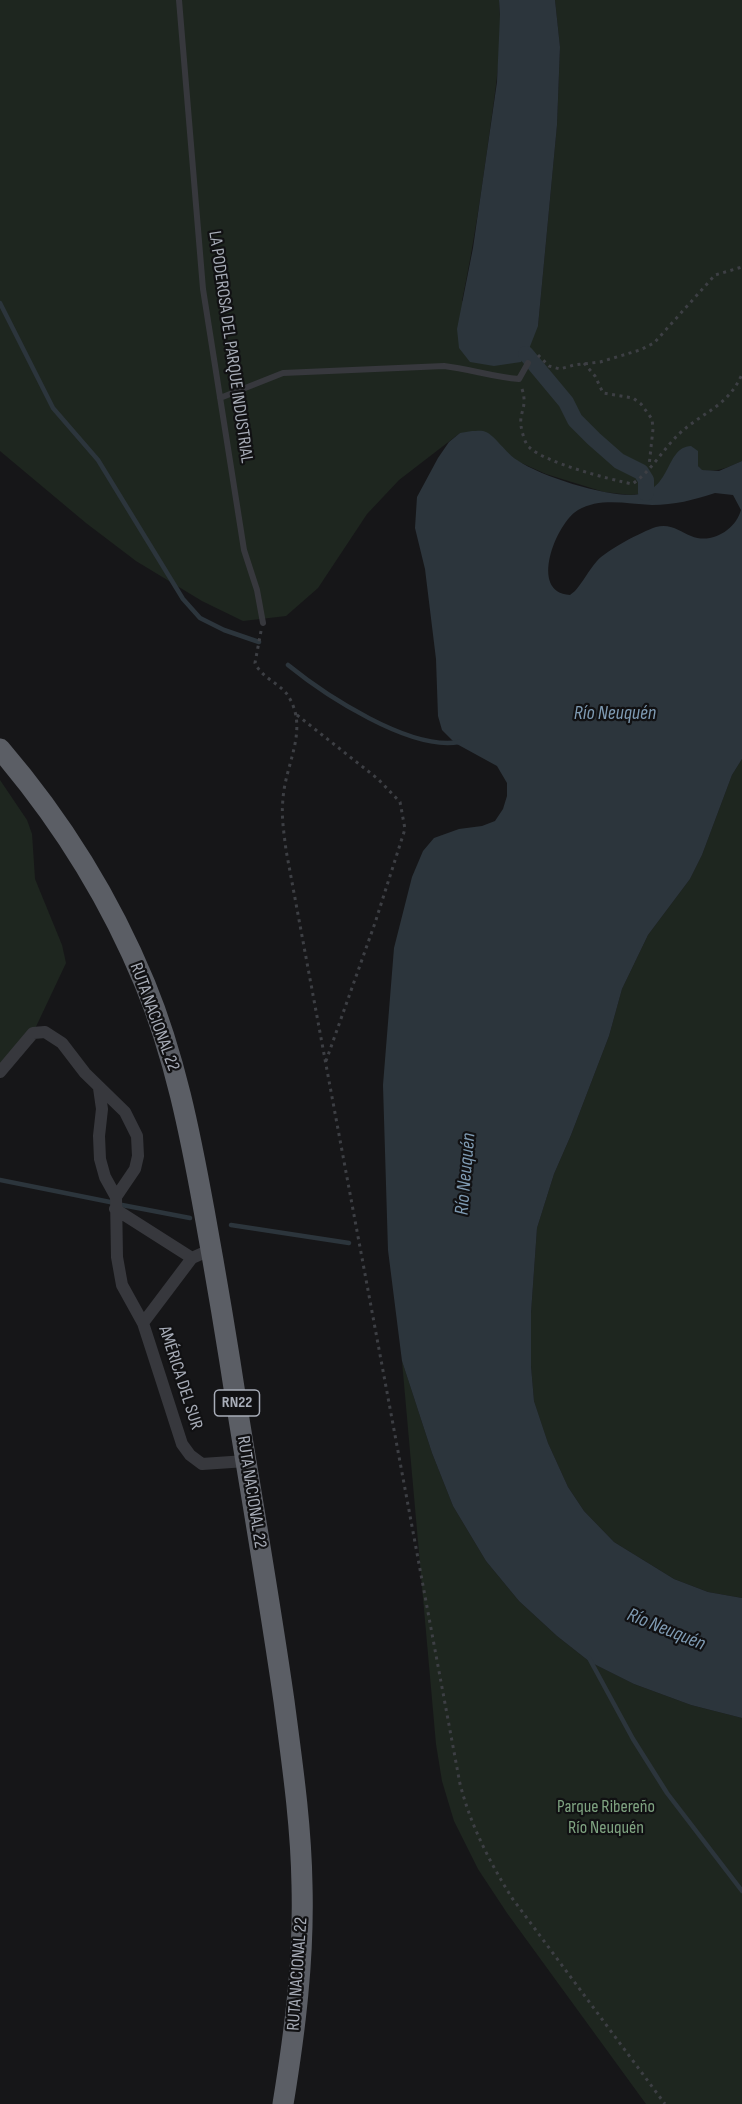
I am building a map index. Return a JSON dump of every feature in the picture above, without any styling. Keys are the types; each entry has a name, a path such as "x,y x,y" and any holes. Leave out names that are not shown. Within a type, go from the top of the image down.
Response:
{"highway":[{"name":"RUTA NACIONAL 22","path":"0,749 49,811 114,916 146,986 165,1041 188,1121 212,1249 283,1696 295,1786 301,1850 302,1925 299,2000 283,2104"}],"street":[{"path":"0,1072 33,1033 45,1032 62,1043 99,1088 125,1112 137,1136 138,1156 135,1170 115,1203 192,1258"},
{"name":"AMÉRICA DEL SUR","path":"99,1088 102,1109 99,1136 100,1159 115,1203 117,1257 122,1285 143,1323 182,1444 190,1455 202,1464 246,1461"},
{"name":"AMÉRICA DEL SUR","path":"143,1323 192,1258 212,1249"}],"lane":[{"name":"LA PODEROSA DEL PARQUE INDUSTRIAL","path":"179,0 203,289 244,550 257,591 263,623"},
{"path":"220,398 283,374 321,370 444,366 519,379 528,363"}],"path":[{"path":"538,355 549,366 560,369 600,362 639,350 654,343 715,275 742,267"},
{"path":"584,363 595,376 603,393 633,398 641,404 652,419 649,466"},
{"path":"519,379 526,400 520,424 527,446 541,455 600,477 632,484 642,478 649,466 678,434 720,404 739,382 742,374"},
{"path":"263,623 255,663 264,677 290,696 296,715 297,735 283,797 283,823 458,1773 468,1814 493,1867 512,1898 665,2104"},
{"path":"296,715 378,779 400,802 405,829 326,1063"}],"green space":[{"path":"0,0 499,0 497,81 478,215 462,301 538,326 557,125 560,47 555,0 742,0 742,461 722,469 707,471 701,470 698,466 698,457 663,479 655,488 646,493 631,495 604,492 546,474 517,461 503,449 460,433 399,480 367,514 318,588 286,616 243,621 202,601 136,561 86,523 0,451"},
{"path":"742,759 742,1598 708,1592 674,1579 614,1542 584,1511 568,1487 548,1443 534,1401 531,1366 531,1313 537,1228 554,1174 609,1036 622,989 648,935 690,879 702,855 732,775"},
{"path":"0,780 27,820 32,834 35,879 62,945 66,963 33,1033 0,1072"},
{"name":"Parque Ribereño Río Neuquén","path":"402,1361 432,1453 453,1506 486,1561 519,1601 590,1662 634,1684 691,1705 742,1718 742,2104 646,2104 507,1913 478,1869 454,1821 442,1781 436,1744"}],"water":[{"path":"499,0 555,0 560,47 557,125 538,326 521,362 494,366 470,362 459,348 457,329 473,248 497,82"},
{"name":"Río Neuquén","path":"485,431 513,457 541,473 572,484 619,494 645,493 654,487 682,448 691,446 698,451 698,466 702,470 719,471 742,461 742,759 732,775 702,855 690,879 648,935 622,989 609,1036 554,1174 537,1228 531,1313 531,1366 534,1401 548,1443 568,1487 584,1511 614,1542 674,1579 708,1592 742,1598 742,1718 691,1705 634,1684 590,1662 519,1601 486,1561 453,1506 432,1453 402,1361 388,1250 383,1085 394,948 412,877 423,851 434,838 459,829 482,826 495,821 503,809 507,796 507,783 497,766 455,743 442,730 438,716 436,659 425,569 415,528 417,497 438,458 449,442 460,433","holes":["715,493 733,495 741,510 734,523 722,534 699,538 670,527 656,527 608,552 594,565 570,595 557,591 550,583 548,571 555,542 562,528 578,510 605,502 660,505 684,502"]}],"waterway":[{"path":"0,303 53,408 98,460 183,599 200,618 224,630 259,642"},
{"path":"526,354 566,402 575,420 619,461 641,472 646,480 646,493"},
{"path":"288,665 345,705 393,730 439,743 459,742"},
{"path":"0,1180 110,1202"},
{"path":"122,1205 190,1218"},
{"path":"231,1225 349,1243"},
{"path":"589,1658 633,1739 667,1793 742,1891"}]}
